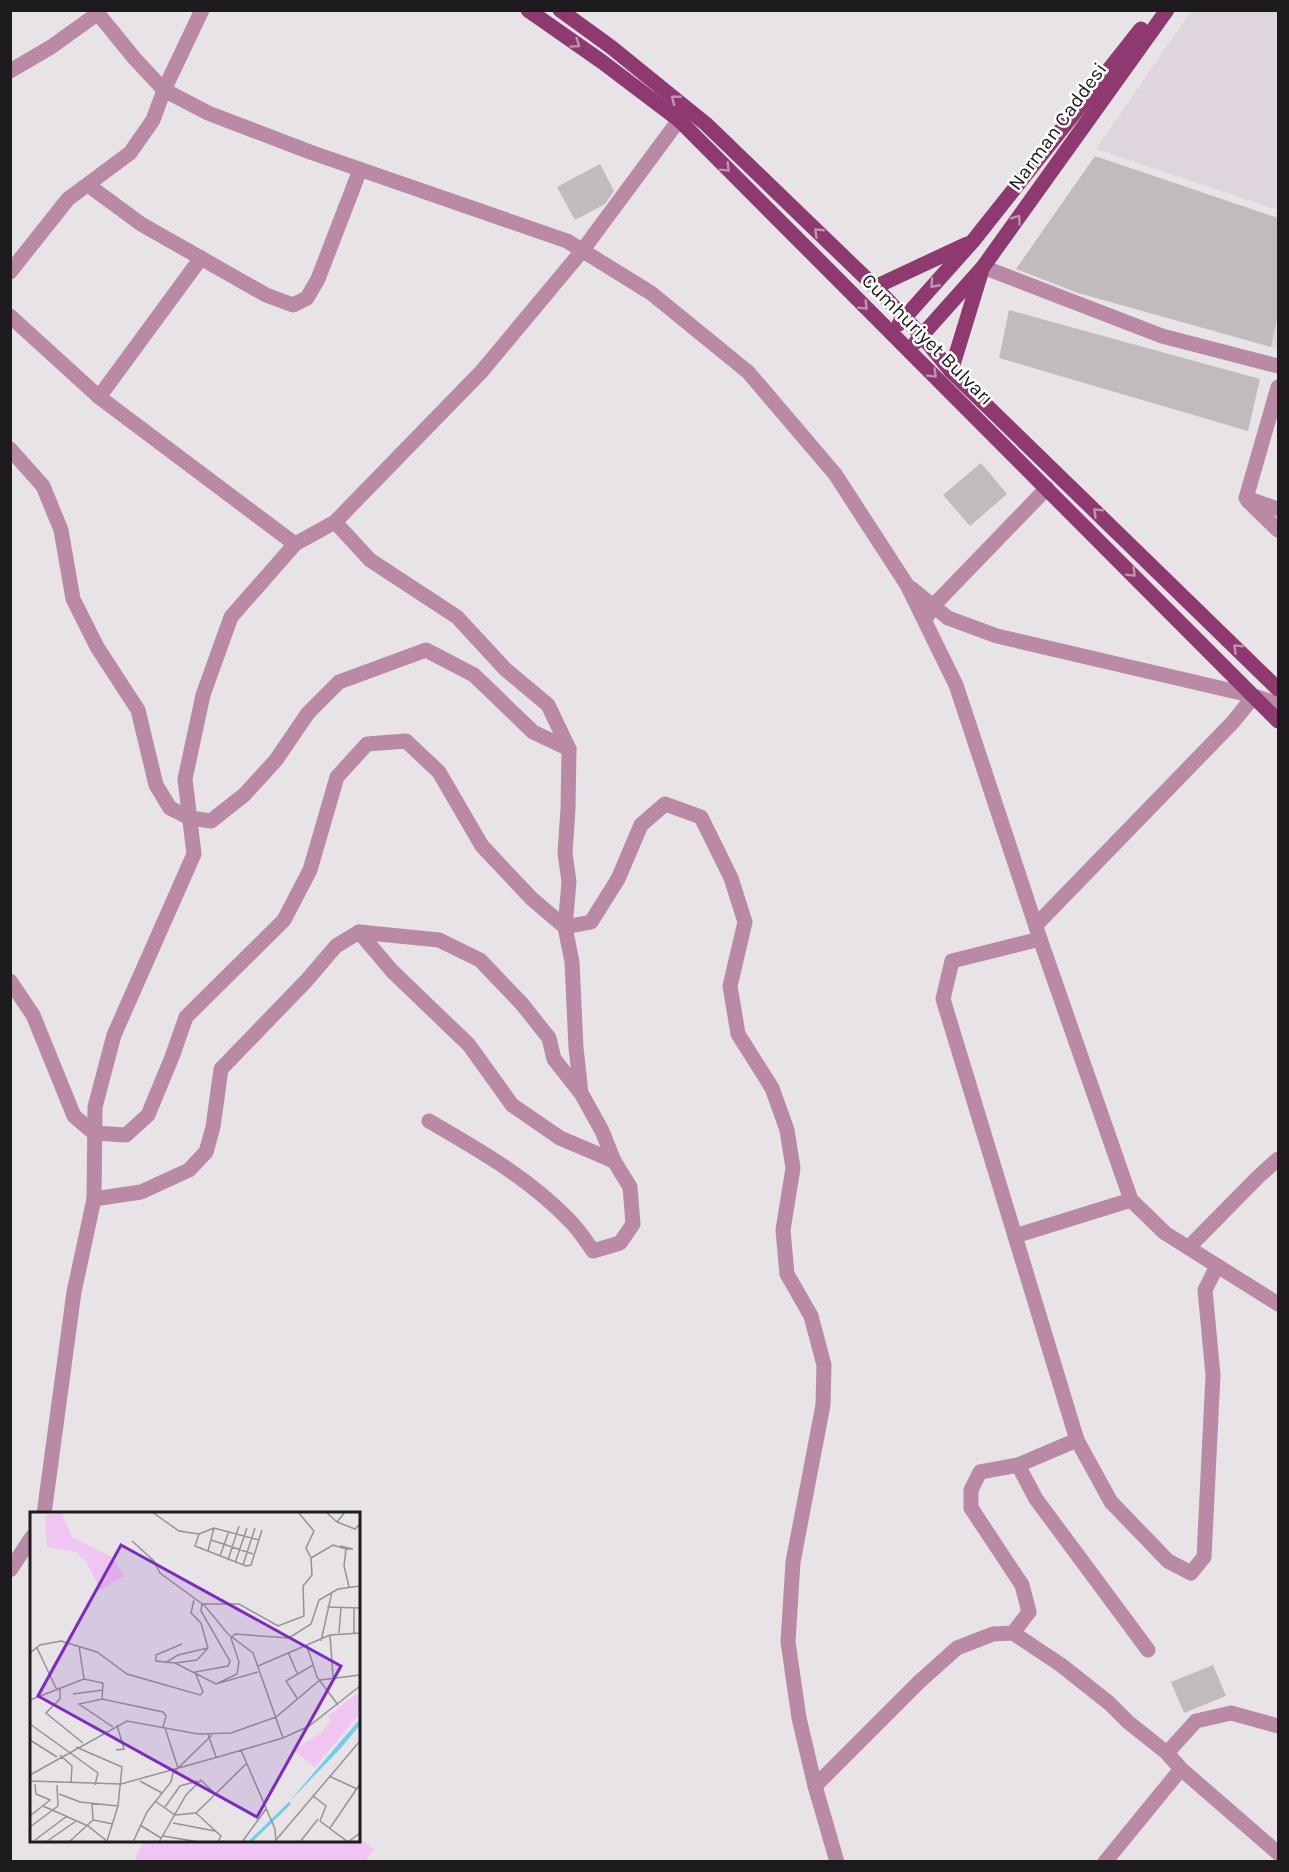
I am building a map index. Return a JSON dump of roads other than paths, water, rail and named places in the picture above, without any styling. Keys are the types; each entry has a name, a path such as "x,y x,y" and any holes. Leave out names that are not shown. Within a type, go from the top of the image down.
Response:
{"main road":[{"name":"Cumhuriyet Bulvarı","path":"528,10 601,61 678,120 1278,721"},
{"name":"Cumhuriyet Bulvarı","path":"560,10 611,47 706,124 875,287 922,336 951,371 1278,689"},
{"name":"Narman Caddesi","path":"891,333 973,241 1156,10"},
{"name":"Narman Caddesi","path":"909,350 983,267 1167,10"},
{"name":"Narman Caddesi","path":"875,287 973,241"},
{"name":"Narman Caddesi","path":"951,371 983,267"}],"street":[{"path":"10,272 68,199 130,153 153,120 164,90 202,10"},
{"path":"10,71 51,46 96,12 164,90 208,113 310,152 567,241 651,293 748,372 835,474 907,585 956,685 1038,932 1131,1200 1166,1233 1278,1304"},
{"path":"44,1512 74,1292 94,1198 94,1107 114,1035 194,854 185,778 203,694 231,617 295,544 335,522 482,371 582,251 678,120"},
{"path":"88,185 141,224 266,295 293,305 307,298 318,279 360,170"},
{"path":"99,397 201,258"},
{"path":"983,267 1162,336 1278,366"},
{"path":"10,316 99,397 295,544"},
{"path":"1246,498 1278,387"},
{"path":"10,449 43,486 61,530 73,598 97,647 138,710 156,785 170,808 190,818 211,821 244,795 276,760 308,713 339,682 426,650 474,675 533,732 568,749"},
{"path":"925,621 933,606 1047,488"},
{"path":"1246,498 1278,509"},
{"path":"1246,498 1278,530"},
{"path":"335,522 370,560 457,617 505,669 548,705 568,749 568,809 564,853 569,882 565,927 572,962 576,1048 581,1094"},
{"path":"907,585 948,618 997,636 1254,696 1278,704"},
{"path":"1217,1266 1205,1290 1213,1375 1204,1557 1191,1573 1168,1561 1111,1502 1077,1440 943,999 952,960 1038,932 1233,722 1254,696"},
{"path":"10,981 33,1015 74,1116 94,1133 126,1135 148,1115 186,1017 284,920 310,870 337,777 367,744 406,741 439,772 482,846 532,899 565,927"},
{"path":"565,927 591,922 618,879 641,825 665,804 701,817 731,878 745,922 730,986 738,1034 772,1088 787,1130 793,1168 783,1230 787,1274 811,1316 825,1365 823,1405 793,1562 788,1642 800,1718 815,1786 837,1862"},
{"path":"94,1198 141,1192 189,1170 206,1152 213,1127 221,1069 307,980 336,946 359,932 439,940 480,960 522,1004 549,1038 554,1059 581,1094 602,1131 614,1161 630,1187 633,1224 620,1243 593,1251 571,1222 538,1191 489,1155 429,1120"},
{"path":"359,932 393,971 469,1045 512,1105 560,1138 614,1161"},
{"path":"1188,1247 1278,1159"},
{"path":"1015,1236 1131,1200"},
{"path":"1013,1633 1029,1612 1022,1585 971,1508 971,1490 980,1472 1018,1466 1077,1440"},
{"path":"1018,1466 1036,1499 1148,1650"},
{"path":"10,1570 30,1540"},
{"path":"815,1786 957,1648 993,1634 1013,1633 1061,1665 1109,1703 1278,1853"},
{"path":"1167,1753 1196,1721 1231,1713 1278,1726"},
{"path":"1105,1862 1181,1769"}]}
